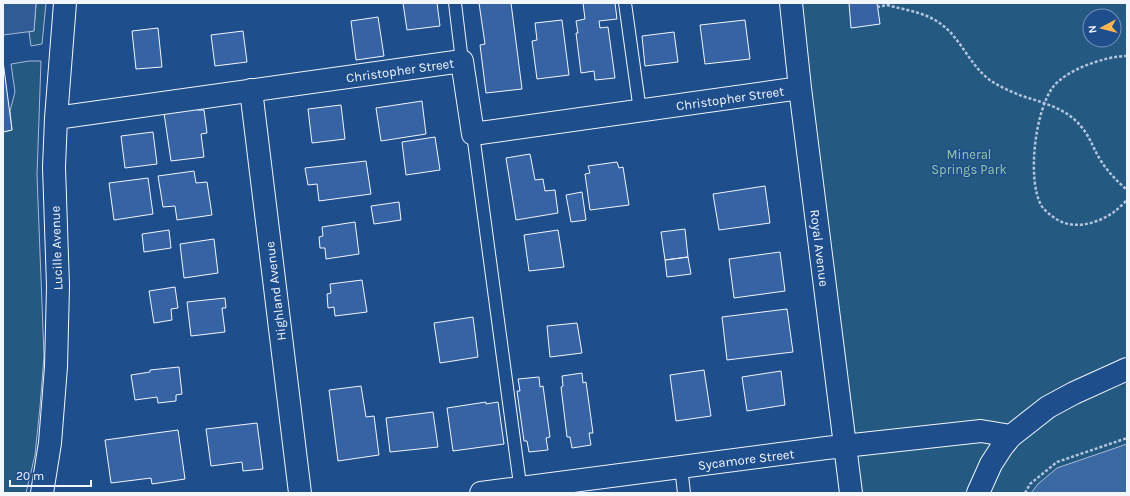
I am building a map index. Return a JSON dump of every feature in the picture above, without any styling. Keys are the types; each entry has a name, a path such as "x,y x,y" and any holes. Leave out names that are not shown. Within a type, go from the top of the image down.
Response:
{"street":[{"name":"Lucille Avenue","path":"42,493 50,443 56,367 58,286 54,167 56,118 65,3"},
{"name":"Royal Avenue","path":"791,3 800,88 851,493"},
{"name":"Christopher Street","path":"56,118 462,61 473,134 800,88"},
{"name":"Highland Avenue","path":"251,90 300,493"},
{"path":"978,493 991,464 1011,436 1048,407 1074,393 1127,369"},
{"name":"Sycamore Street","path":"482,493 521,490 681,467 845,446 981,431 1011,436"}],"lane":[{"path":"455,3 462,61"},
{"path":"625,3 640,110"},
{"path":"473,134 521,490"},
{"path":"681,467 684,493"}],"path":[{"path":"877,7 888,4 928,16 942,24 952,34 984,76 995,84 1012,92 1045,102 1074,118 1088,134 1097,154 1109,172 1127,190"},
{"path":"1127,56 1106,58 1089,65 1067,76 1053,87 1045,102 1036,132 1034,172 1041,206 1056,220 1075,226 1090,224 1113,212 1127,200"},
{"path":"1025,493 1030,484 1057,462 1127,438"}],"green space":[{"path":"36,3 46,3 42,44 31,46 29,32 34,31"},
{"name":"Mineral Springs Park","path":"791,3 1127,3 1127,493 852,493"},
{"path":"41,61 37,175 44,356 35,455 26,493 3,493 3,132 12,130 10,111 15,92 11,64"}],"shaded area":[{"path":"3,3 36,3 34,31 3,35"},
{"path":"1127,444 1127,493 1031,493 1038,484 1057,468"}],"building":[{"path":"403,3 437,3 440,26 407,30"},
{"path":"479,3 511,3 522,89 486,93 480,45 485,44"},
{"path":"583,3 615,3 617,19 599,21 600,28 608,27 615,78 595,80 594,71 581,73 576,21 585,19"},
{"path":"849,3 877,3 880,24 851,28"},
{"path":"378,17 384,56 356,60 351,21"},
{"path":"562,20 569,75 537,79 532,41 537,40 535,23"},
{"path":"745,20 750,59 705,64 700,25"},
{"path":"158,28 162,67 136,69 132,31"},
{"path":"243,31 247,62 215,66 211,35"},
{"path":"674,32 678,62 645,66 642,36"},
{"path":"3,61 12,130 3,132"},
{"path":"422,101 426,134 381,141 376,108"},
{"path":"341,105 345,139 312,143 308,109"},
{"path":"197,108 197,110 204,110 207,133 201,134 204,157 171,161 164,113"},
{"path":"153,132 157,164 125,168 121,136"},
{"path":"435,137 440,170 406,175 402,142"},
{"path":"530,154 535,180 543,179 545,191 555,190 558,213 516,220 506,158"},
{"path":"366,161 371,194 319,201 317,184 308,185 305,168"},
{"path":"617,162 619,168 623,167 629,205 590,210 585,174 590,173 588,166"},
{"path":"194,171 196,183 207,182 212,215 177,220 175,206 163,207 158,176"},
{"path":"148,178 153,214 114,220 109,183"},
{"path":"765,186 770,223 719,230 713,194"},
{"path":"582,192 586,220 571,222 566,195"},
{"path":"399,202 401,220 374,224 371,206"},
{"path":"355,222 359,254 326,259 325,248 320,248 319,237 323,236 322,227"},
{"path":"685,229 688,257 665,260 661,232"},
{"path":"169,230 171,248 144,252 142,234"},
{"path":"558,230 564,267 529,271 524,235"},
{"path":"214,239 218,273 184,278 180,244"},
{"path":"780,252 785,291 734,298 729,259"},
{"path":"688,257 691,274 667,277 665,260"},
{"path":"362,280 367,312 335,316 334,307 328,308 327,294 331,293 330,284"},
{"path":"175,287 178,308 171,309 172,320 154,323 149,291"},
{"path":"225,298 226,308 222,308 225,332 191,336 187,302"},
{"path":"787,309 793,352 727,360 722,317"},
{"path":"473,317 478,357 440,363 434,323"},
{"path":"577,323 582,353 550,357 547,326"},
{"path":"179,367 182,394 176,395 176,401 158,403 157,397 135,400 131,375 150,372 150,370"},
{"path":"704,370 711,416 676,421 670,375"},
{"path":"781,371 785,405 747,411 742,377"},
{"path":"582,373 583,383 586,382 593,433 589,433 591,445 572,448 570,437 567,437 561,387 563,386 562,376"},
{"path":"539,377 540,387 543,386 550,437 546,438 548,450 529,452 527,441 524,441 517,391 520,391 518,379"},
{"path":"361,386 366,417 374,416 379,455 338,461 329,390"},
{"path":"486,402 486,404 498,402 504,444 453,451 447,408"},
{"path":"433,412 438,447 390,452 386,418"},
{"path":"257,423 263,469 243,471 242,462 211,466 206,429"},
{"path":"178,430 185,479 152,484 151,478 111,483 105,440"}]}
